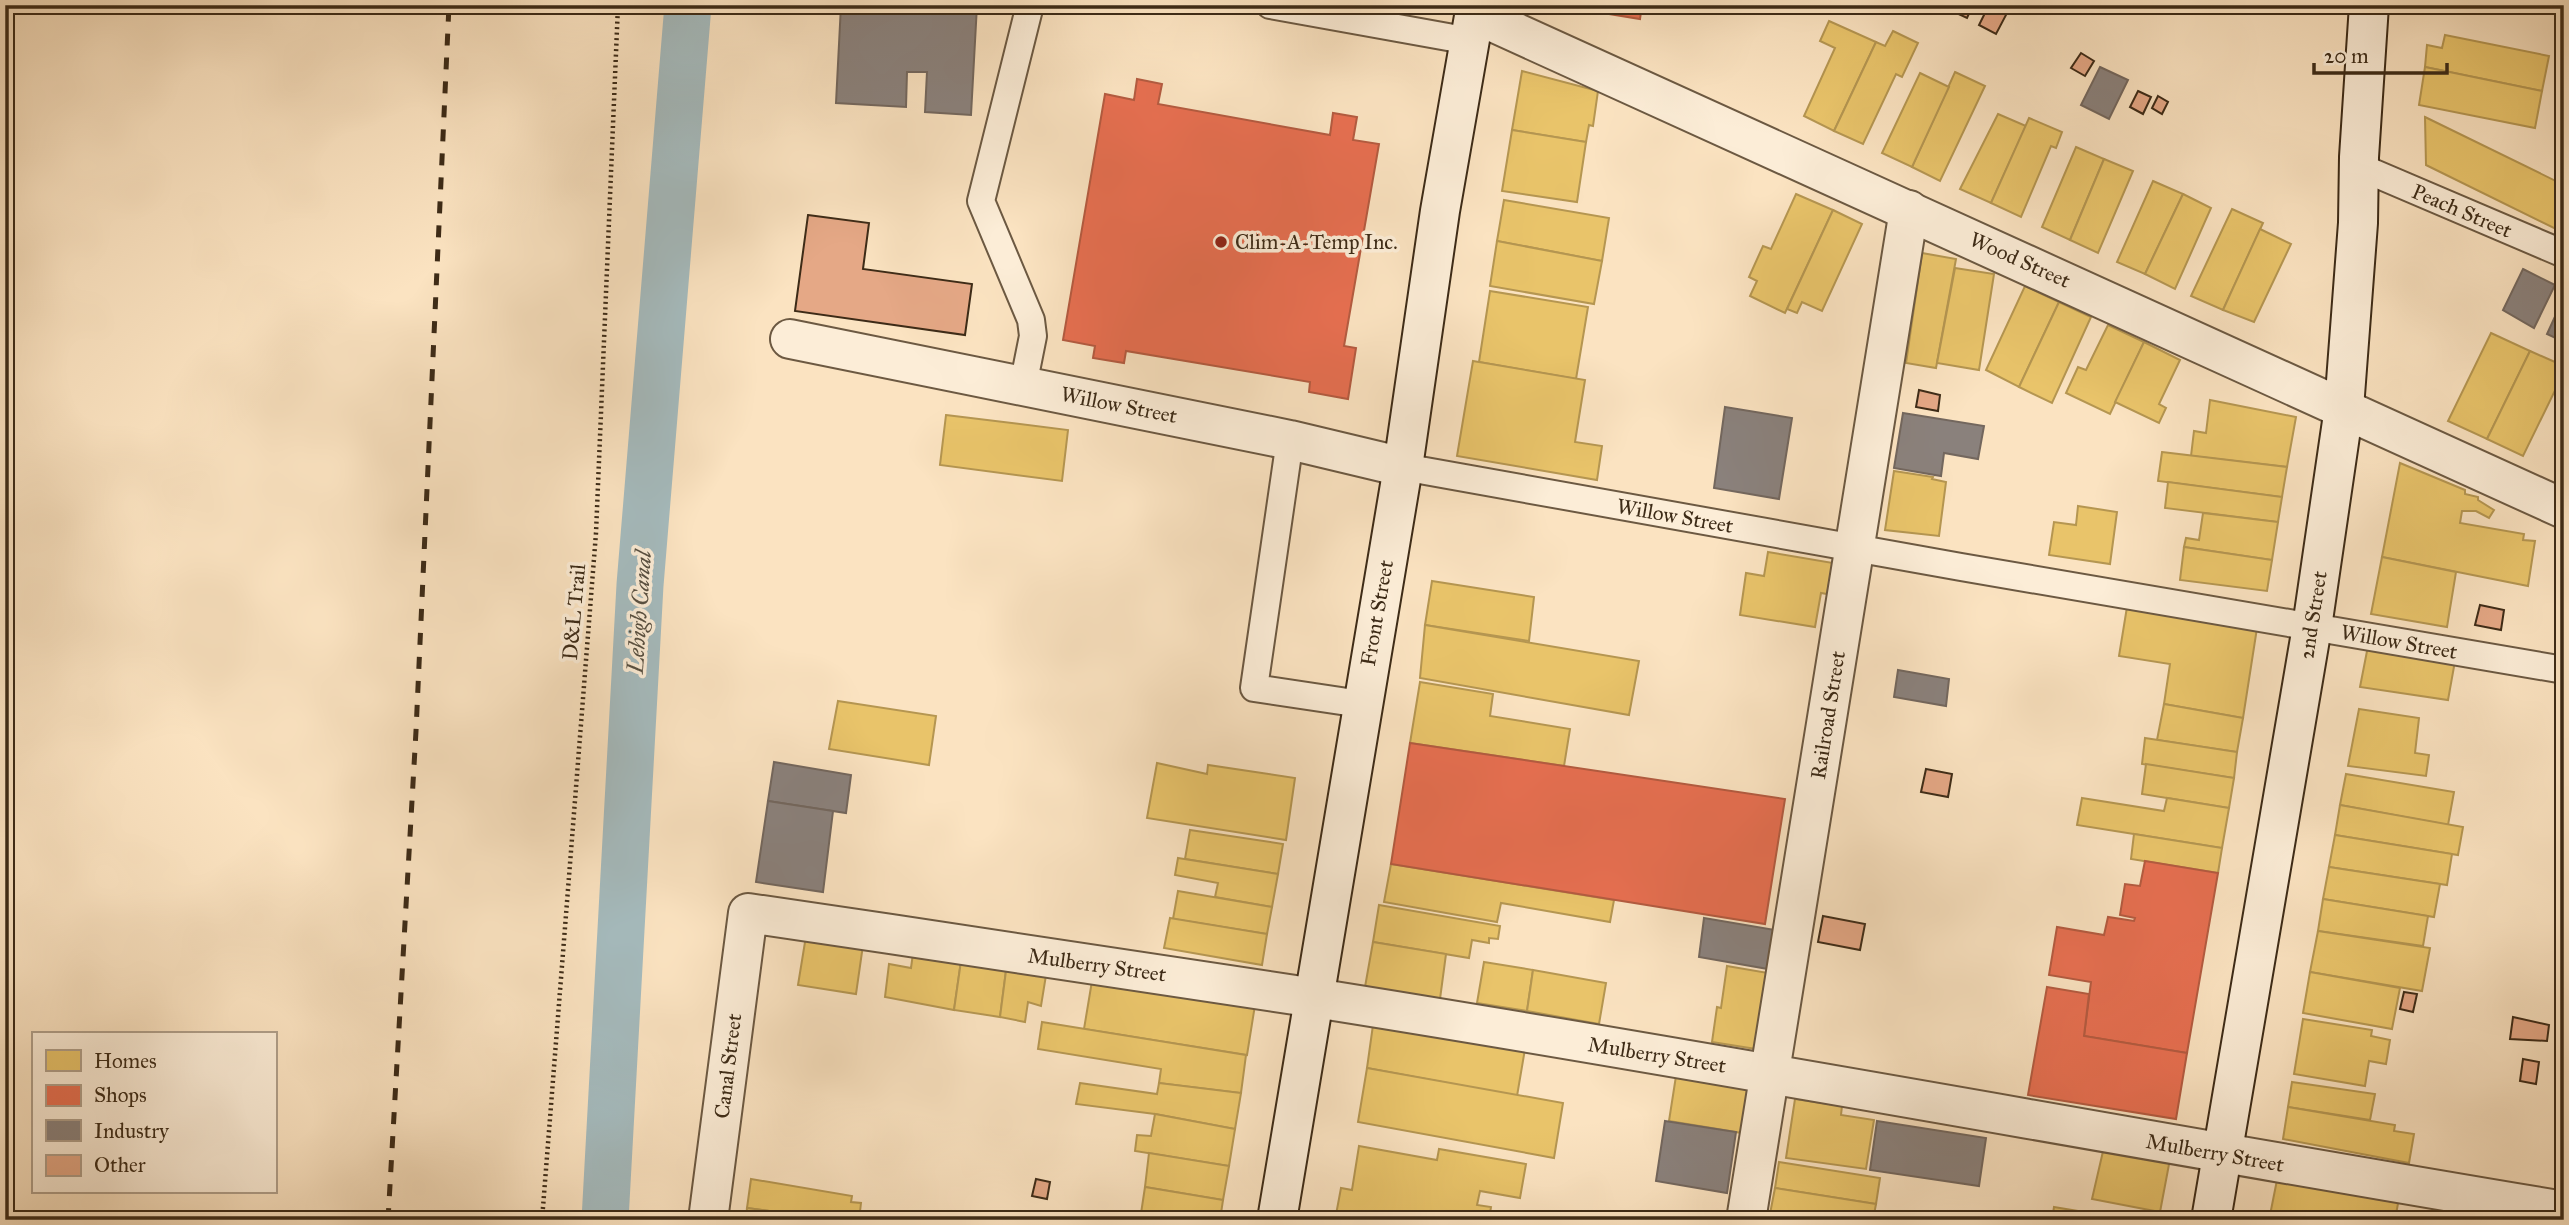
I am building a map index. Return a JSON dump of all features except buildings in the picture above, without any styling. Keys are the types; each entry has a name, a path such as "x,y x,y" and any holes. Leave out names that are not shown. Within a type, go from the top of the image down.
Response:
{"street":[{"name":"2nd Street","path":"2211,1220 2312,628 2344,408 2369,5"},
{"name":"Wood Street","path":"1474,20 1909,210 2564,509"},
{"name":"Front Street","path":"1277,1220 1402,467 1440,211 1474,20"},
{"name":"Railroad Street","path":"1746,1220 1909,210"},
{"name":"Willow Street","path":"790,339 1290,440 1402,467"},
{"name":"Mulberry Street","path":"748,913 1314,998 1771,1074 2564,1212"},
{"name":"Canal Street","path":"708,1220 748,913"}],"lane":[{"path":"1023,386 1033,336 1031,320 981,201 1030,5"},
{"path":"1270,5 1474,20"},
{"name":"Peach Street","path":"2360,167 2564,254"},
{"path":"1290,440 1255,688 1361,704"},
{"name":"Willow Street","path":"1402,467 2564,670"}],"path":[{"name":"D&L Trail","path":"542,1220 596,533 618,5"}],"waterway":[{"name":"Lehigh Canal","path":"605,1220 640,585 688,5"}],"railway":[{"path":"388,1220 416,731 449,5"}],"place":[{"name":"Clim-A-Temp Inc.","path":"1221,242"}]}
